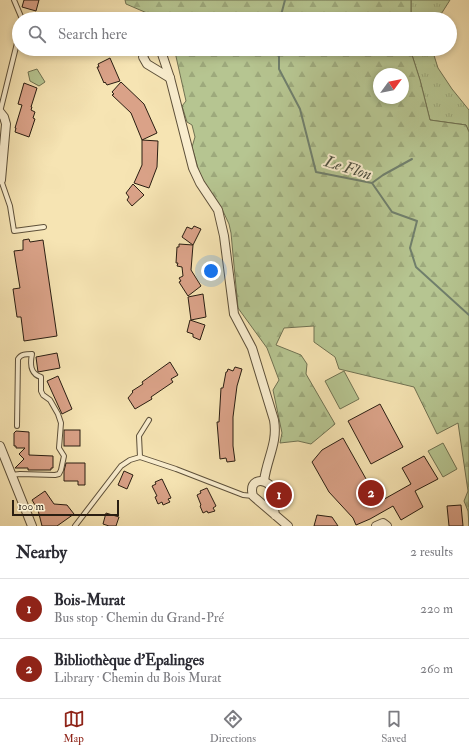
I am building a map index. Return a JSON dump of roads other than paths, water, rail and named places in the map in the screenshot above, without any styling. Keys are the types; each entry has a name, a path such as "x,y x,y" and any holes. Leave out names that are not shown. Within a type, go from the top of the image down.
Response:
{"street":[{"path":"144,56 147,64 170,78"},
{"path":"163,56 194,168 200,183 218,210 224,236 234,314 252,348 274,420 276,432 275,440 264,481"},
{"path":"0,112 4,117 6,124 1,164 1,180"},
{"path":"0,446 32,526"},
{"path":"275,515 270,485 264,481 258,481 254,484 251,490 253,496 275,515 288,526"},
{"path":"376,526 383,523 387,526"}],"lane":[{"path":"14,0 19,12"},
{"path":"0,112 14,56"},
{"path":"1,180 10,206 14,230 44,227"},
{"path":"11,475 59,474 64,456 60,448 61,423 50,400 43,395 41,391 41,377 32,370 30,363 32,354 20,356 18,359 17,426"},
{"path":"140,457 139,436 149,420"},
{"path":"75,526 121,466 130,460 140,457 176,469 243,495 253,496"}],"waterway":[{"name":"Le Flon","path":"282,12 285,0"},
{"name":"Le Flon","path":"279,56 279,69 300,109 316,172 372,183 392,212 417,221 410,248 416,267 469,315"},
{"path":"372,183 383,175 412,159"}],"place":[{"name":"Bibliothèque d'Epalinges","path":"371,493"},
{"name":"Bois-Murat","path":"279,495"}]}
